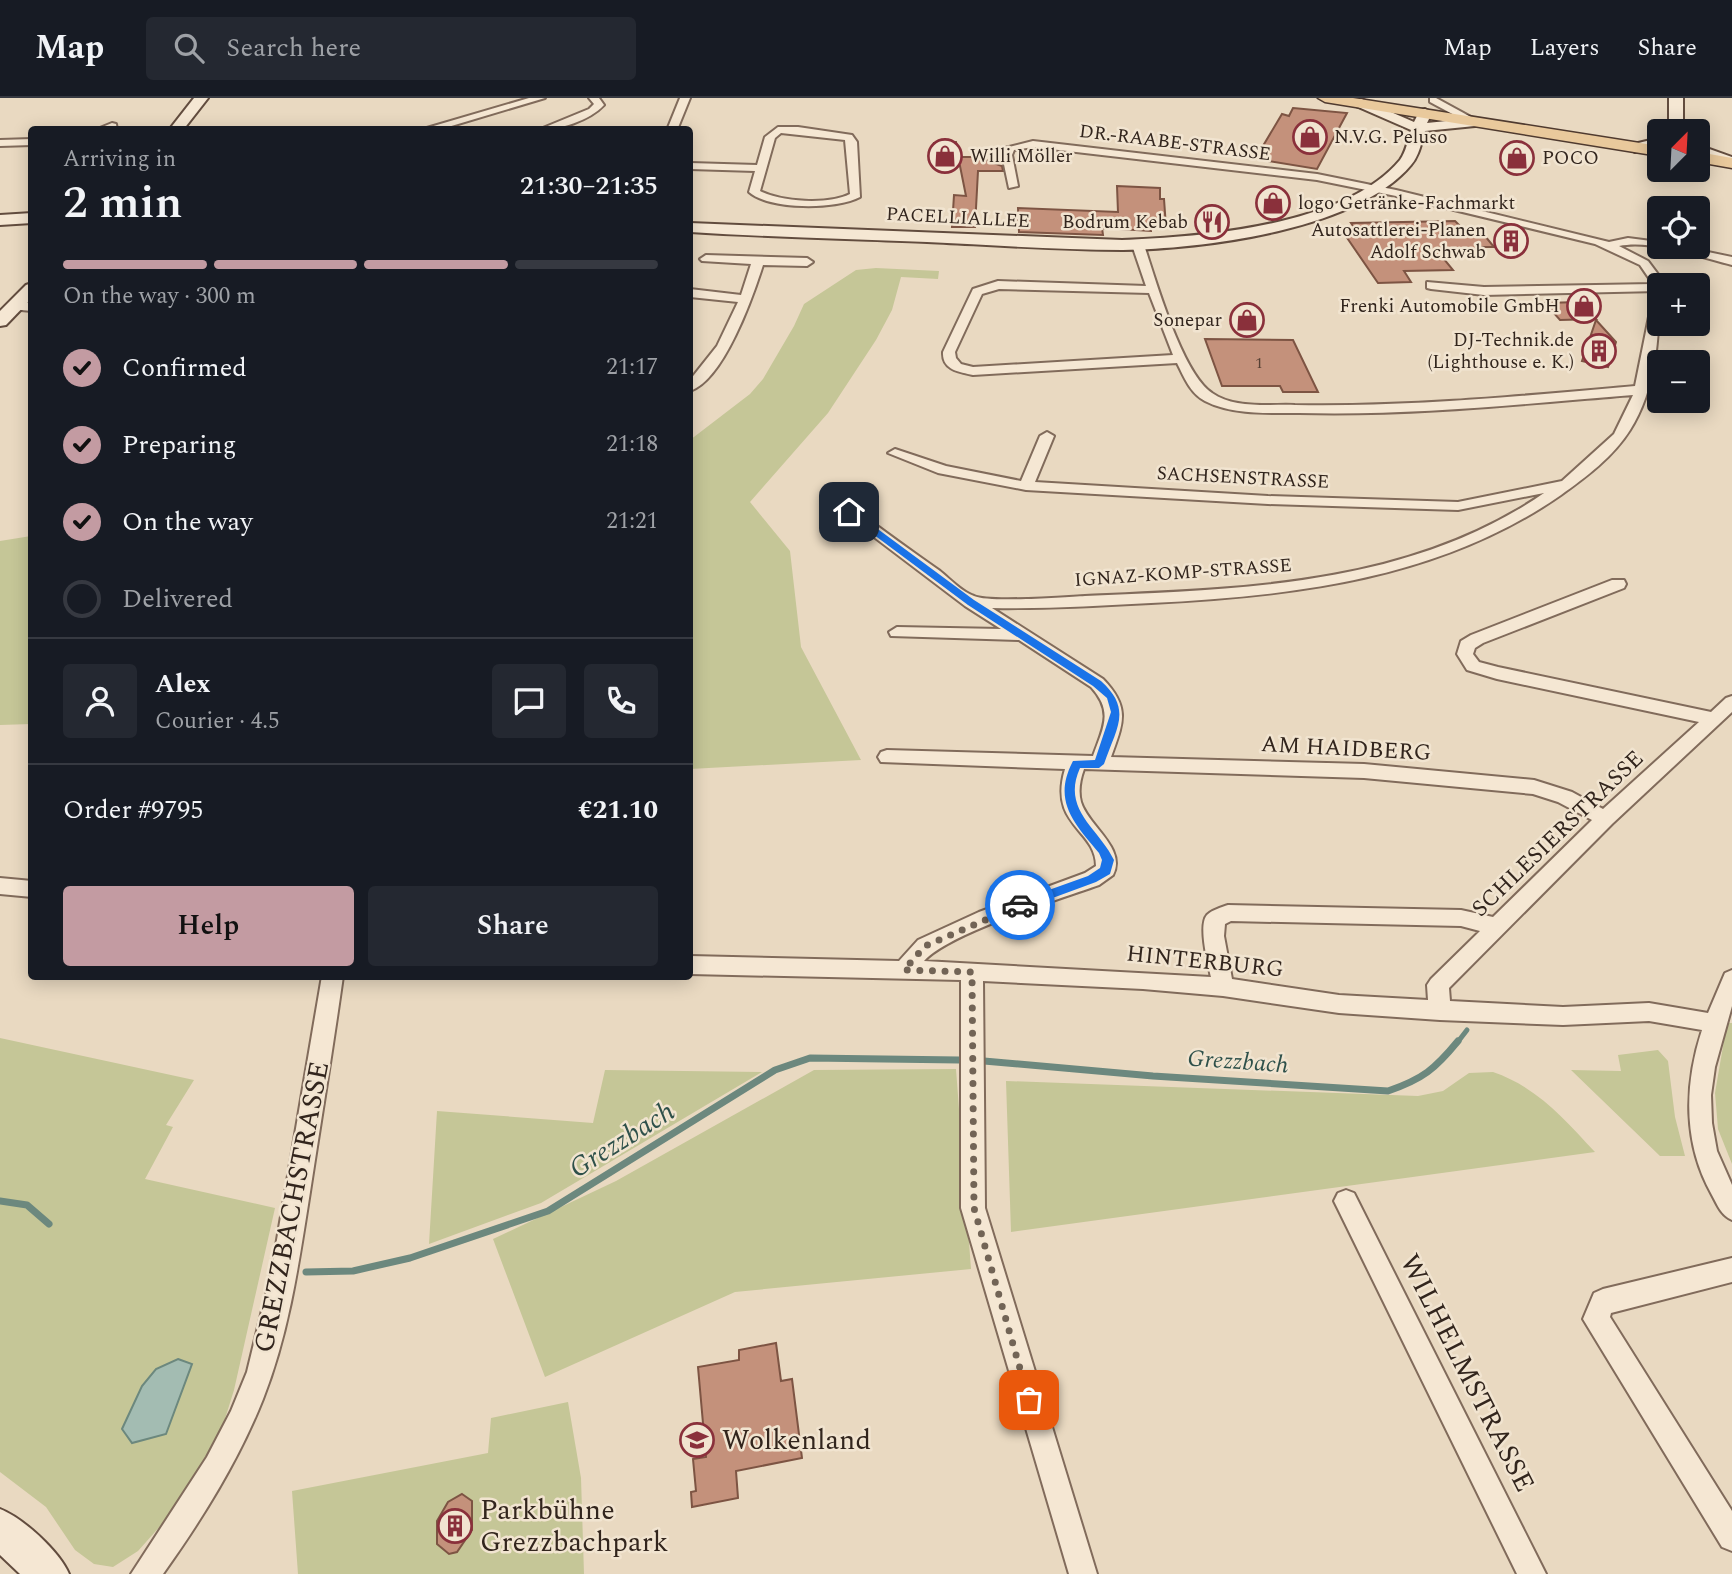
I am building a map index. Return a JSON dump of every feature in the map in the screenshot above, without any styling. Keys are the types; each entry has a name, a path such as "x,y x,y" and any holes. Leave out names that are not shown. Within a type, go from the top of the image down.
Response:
{"main road":[{"path":"178,126 201,98"},
{"path":"1325,98 1361,103 1431,104 1475,122 1647,150"},
{"path":"1675,119 1676,98"},
{"path":"1361,103 1418,128 1475,122"},
{"name":"PACELLIALLEE","path":"693,228 1138,245 1223,236 1319,215 1374,188 1407,160 1418,128 1431,104"},
{"path":"1635,148 1647,145"},
{"path":"1710,154 1732,162"},
{"path":"1710,159 1732,162"},
{"path":"0,220 28,218"},
{"path":"0,321 23,307"},
{"path":"0,1528 49,1574"}],"street":[{"path":"439,126 540,98"},
{"path":"553,126 592,111 599,104 594,98"},
{"path":"674,126 685,98"},
{"path":"778,130 848,137 852,142 856,195 841,202 765,199 754,192 760,168 770,137 778,130"},
{"path":"0,143 28,142"},
{"name":"DR.-RAABE-STRASSE","path":"1013,186 1007,155 1010,148 1033,144 1317,177 1374,188"},
{"path":"693,166 760,168"},
{"path":"1374,188 1559,230 1611,245 1644,263 1651,273"},
{"path":"1611,245 1628,241 1647,243"},
{"path":"1138,245 1180,359 1194,385 1209,398 1245,408 1338,411 1503,402 1641,390"},
{"path":"1710,256 1732,261"},
{"path":"706,259 807,262"},
{"path":"693,384 723,349 735,328 758,261"},
{"path":"1431,285 1484,291 1647,286"},
{"path":"1153,289 990,286 980,290 975,296 949,352 949,359 956,367 973,371 1180,359"},
{"path":"693,293 729,299 746,298"},
{"name":"IGNAZ-KOMP-STRASSE","path":"971,602 1025,605 1233,595 1322,583 1397,566 1491,531 1542,503 1567,484 1598,459 1624,429 1641,390 1651,336"},
{"path":"1026,486 1047,436"},
{"name":"SACHSENSTRASSE","path":"895,453 943,470 1026,486 1268,500 1458,506 1567,484"},
{"path":"1458,506 1491,531"},
{"path":"849,512 971,602 1097,683 1112,696 1116,712 1099,764"},
{"path":"1618,584 1478,639 1467,645 1465,654 1473,666 1497,673 1716,719"},
{"path":"1007,626 1013,614 1025,605"},
{"path":"897,632 1024,635"},
{"name":"SCHLESIERSTRASSE","path":"1440,1011 1438,985 1605,820 1732,702"},
{"name":"AM HAIDBERG","path":"887,757 1364,771 1534,787 1565,797 1605,820"},
{"path":"904,970 925,946 986,918 1092,879 1106,870 1108,860 1104,851 1075,817 1069,781 1076,764"},
{"path":"0,886 28,889"},
{"path":"1223,987 1214,936 1215,920 1228,913 1461,918 1496,926"},
{"name":"HINTERBURG","path":"693,965 972,972 1143,980 1223,987 1339,1004 1563,1016 1649,1012 1714,1023"},
{"path":"972,972 974,1208 988,1264 1083,1574"},
{"path":"1732,979 1703,1057 1698,1100 1702,1134 1716,1185 1732,1208"},
{"name":"GREZZBACHSTRASSE","path":"145,1574 193,1508 227,1450 250,1398 268,1347 293,1218 332,980"},
{"name":"WILHELMSTRASSE","path":"1346,1201 1532,1574"},
{"path":"1732,1270 1603,1302 1596,1319 1732,1537"}],"green space":[{"path":"876,268 939,271 938,279 901,277 892,310 876,340 828,413 750,502 790,551 801,647 861,760 693,769 693,438 750,394 763,379 804,304 856,270"},
{"path":"28,536 28,724 0,725 0,541"},
{"path":"1727,1023 1732,1023 1732,1164 1718,1129 1715,1093"},
{"path":"0,1038 194,1080 166,1125 173,1127 145,1179 275,1208 234,1390 219,1438 179,1505 138,1551 113,1567 94,1564 75,1550 46,1507 0,1472"},
{"path":"1658,1050 1668,1061 1675,1117 1685,1156 1660,1156 1571,1070 1621,1071 1618,1055"},
{"path":"956,1069 971,1269 735,1292 545,1377 493,1239 616,1181 814,1070"},
{"path":"605,1070 762,1072 541,1203 429,1244 437,1111 593,1123"},
{"path":"1493,1072 1509,1078 1536,1095 1561,1116 1595,1152 1011,1232 1006,1081 1418,1096 1443,1091 1469,1073"},
{"path":"568,1402 581,1478 584,1574 298,1574 292,1491 488,1453 491,1418"}],"shaded area":[{"path":"178,1359 192,1364 166,1434 132,1443 122,1429 142,1386 156,1369"}],"building":[{"name":"N.V.G. Peluso","path":"1293,108 1347,113 1317,169 1262,160 1264,158 1257,156 1282,114 1289,116"},
{"path":"956,142 959,157 977,157 1002,166 1003,171 978,171 975,227 952,227 954,195 966,196 960,166 937,167 934,143"},
{"path":"1117,186 1160,188 1160,199 1164,199 1166,227 1151,226 1151,231 1102,228 1103,235 1019,232 1018,208 1118,212"},
{"path":"1455,221 1465,231 1481,231 1494,247 1478,247 1480,252 1439,253 1453,270 1404,271 1411,282 1378,283 1341,229 1355,229 1351,223"},
{"path":"1580,302 1596,319 1560,320 1545,303"},
{"name":"DJ-Technik.de (Lighthouse e. K.)","path":"1596,320 1616,342 1608,367 1582,361"},
{"path":"1205,339 1293,340 1318,392 1283,392 1280,386 1222,386"},
{"path":"776,1343 781,1381 792,1379 802,1458 736,1471 738,1498 692,1507 691,1492 696,1491 693,1459 706,1457 698,1367 739,1360 739,1350"},
{"name":"Parkbühne Grezzbachpark","path":"462,1494 472,1501 472,1530 457,1552 449,1554 437,1544 437,1521 448,1502"}],"waterway":[{"name":"Grezzbach","path":"1457,1043 1467,1030"},
{"name":"Grezzbach","path":"984,1061 1153,1076 1388,1091 1428,1072 1458,1041"},
{"name":"Grezzbach","path":"306,1272 353,1271 410,1258 548,1211 775,1070 810,1058 959,1060"},
{"name":"Grezzbach","path":"0,1201 27,1205 49,1224"}],"way so far":[{"path":"1020,905 925,946 904,970 972,972 974,1208 1029,1400"}],"place":[{"name":"N.V.G. Peluso","path":"1310,137"},
{"name":"Willi Möller","path":"945,156"},
{"name":"POCO","path":"1517,158"},
{"name":"logo Getränke-Fachmarkt","path":"1273,203"},
{"name":"Bodrum Kebab","path":"1212,222"},
{"name":"Autosattlerei-Planen Adolf Schwab","path":"1511,241"},
{"name":"Frenki Automobile GmbH","path":"1584,306"},
{"name":"Sonepar","path":"1247,320"},
{"name":"DJ-Technik.de (Lighthouse e. K.)","path":"1599,351"},
{"name":"Wolkenland","path":"697,1440"},
{"name":"Parkbühne Grezzbachpark","path":"455,1526"}],"route":[{"path":"849,512 971,602 1097,683 1112,696 1116,712 1099,764 1076,764 1069,781 1075,817 1104,851 1108,860 1106,870 1092,879 1020,905"}]}
